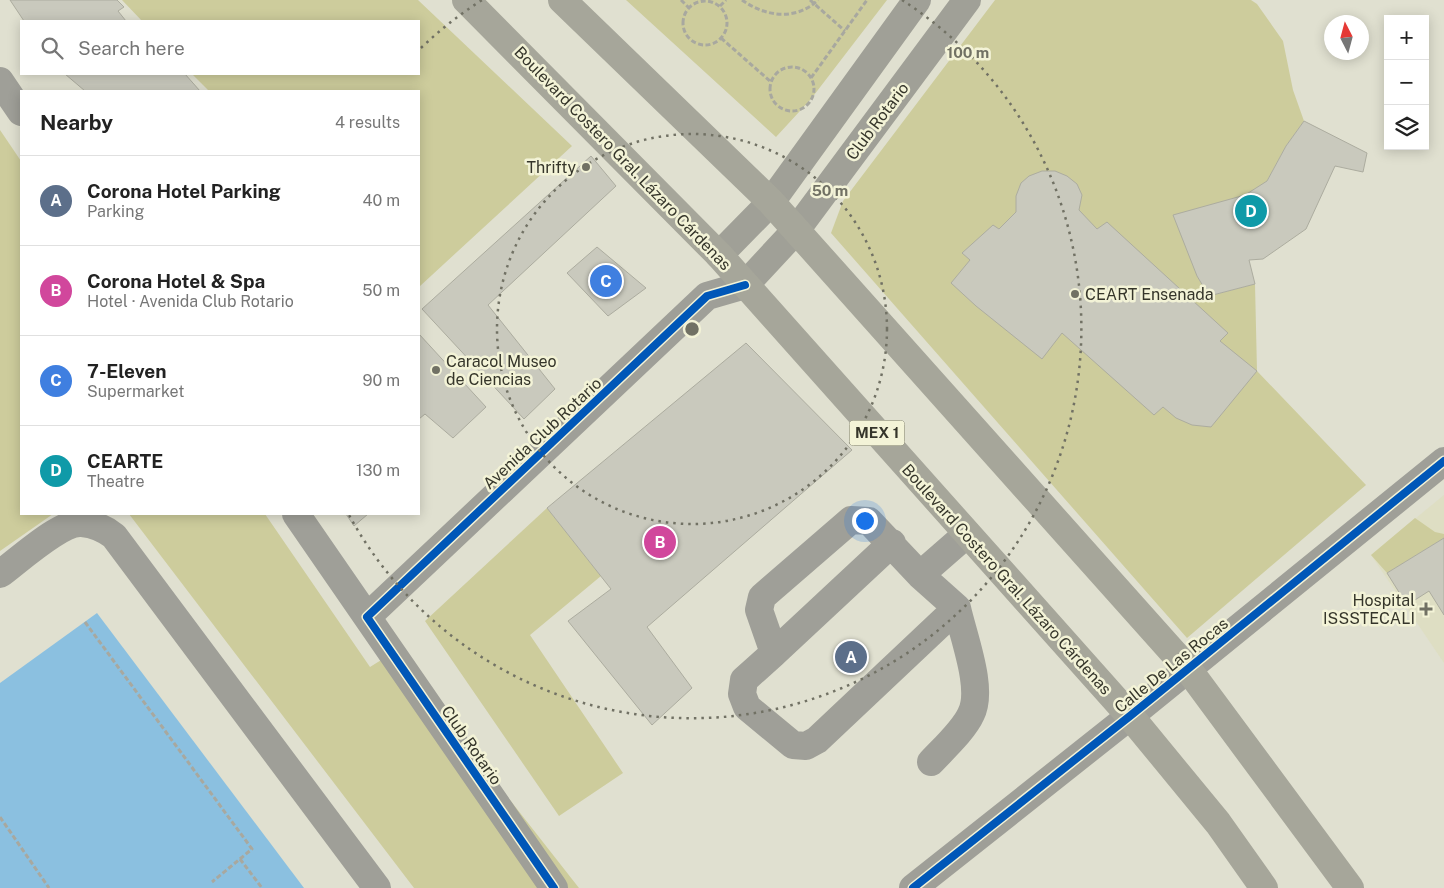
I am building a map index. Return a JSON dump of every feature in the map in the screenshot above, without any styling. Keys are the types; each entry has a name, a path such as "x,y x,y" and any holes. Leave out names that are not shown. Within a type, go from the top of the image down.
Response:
{"highway":[{"name":"Boulevard Costero Gral. Lázaro Cárdenas","path":"466,0 719,255 1130,716 1218,823 1264,888"},
{"path":"562,0 797,229 1188,669 1350,888"}],"main road":[{"path":"719,255 771,202 917,0"},
{"name":"Club Rotario","path":"745,285 797,229 967,0"}],"street":[{"path":"0,81 20,111"},
{"path":"707,296 719,255"},
{"name":"Avenida Club Rotario","path":"367,617 707,296 745,285"},
{"name":"Calle De Las Rocas","path":"924,885 1444,461"},
{"name":"Club Rotario","path":"297,515 554,888"},
{"path":"774,653 759,610 762,597 851,520 869,521 892,543 920,575 957,608 975,686 976,701 971,716 931,762"},
{"path":"0,574 64,527 81,522 105,529 114,536 377,888"},
{"path":"920,575 967,534"},
{"path":"892,543 744,680 742,694 747,707 793,745 806,746 817,740 957,608"}],"path":[{"path":"681,0 689,8"},
{"path":"720,6 726,0"},
{"path":"742,0 758,11 776,15 794,14 818,0"},
{"path":"810,0 845,31"},
{"path":"811,78 867,0"},
{"path":"708,1 720,6 727,18 725,32 721,38 708,44 700,44 688,36 683,22 689,8 694,4 708,1"},
{"path":"721,38 771,82"},
{"path":"794,67 800,68 811,78 813,92 811,99 807,105 794,111 787,110 775,102 771,96 771,82 780,71 794,67"},
{"path":"85,622 252,849 212,882"},
{"path":"0,817 49,888"},
{"path":"240,859 262,888"}],"shaded area":[{"name":"Hospital ISSSTECALI","path":"1444,495 1444,663 1371,555"}],"green space":[{"path":"122,0 418,0 572,146 420,286 420,90 208,90 193,75 420,75 420,20 141,20"},
{"path":"626,0 887,0 811,99 776,137"},
{"path":"995,0 1251,0 1257,4 1283,41 1293,90 1304,121 1286,146 1267,181 1197,276 1209,296 1255,284 1257,371 1366,485 1187,638 831,233 843,201"},
{"path":"0,130 20,160 20,515 52,515 0,551"},
{"path":"547,508 601,576 530,635 623,773 559,816 425,621"},
{"path":"130,515 266,515 370,667 394,652 579,888 414,888"},
{"path":"1415,518 1435,532 1444,534 1444,538 1387,573 1371,555"}],"water":[{"path":"97,613 304,888 0,888 0,683"}],"building":[{"path":"10,0 117,0 124,7 118,11 125,20 23,20"},
{"path":"66,75 186,75 199,90 84,90"},
{"path":"1304,121 1367,153 1363,172 1335,166 1306,229 1263,259 1249,260 1255,284 1209,296 1197,276 1173,215 1245,195 1267,181 1286,146"},
{"path":"591,156 616,186 488,305 555,389 524,419 422,309"},
{"name":"CEART Ensenada","path":"1042,171 1055,171 1067,176 1077,184 1082,195 1079,210 1097,229 1107,222 1228,333 1220,341 1257,371 1211,427 1192,425 1176,418 1163,407 1154,415 1062,333 1042,359 976,306 951,283 970,260 962,253 993,225 999,229 1016,212 1016,196 1021,183 1029,176"},
{"path":"597,247 646,288 608,316 567,273"},
{"name":"Caracol Museo de Ciencias","path":"420,335 486,407 453,438 425,414 420,418"},
{"path":"746,343 852,450 647,627 692,688 652,725 568,621 611,589 547,508"},
{"path":"347,515 367,515 354,526"},
{"path":"1444,538 1444,615 1429,591 1407,605 1387,573"}],"cycle path":[{"path":"554,888 367,617 707,296 745,285"},
{"path":"913,888 1130,716 1444,461"}],"place":[{"name":"Thrifty","path":"586,167"},
{"name":"CEARTE","path":"1251,211"},
{"name":"7-Eleven","path":"606,281"},
{"name":"CEART Ensenada","path":"1075,294"},
{"name":"Caracol Museo de Ciencias","path":"436,370"},
{"name":"Corona Hotel & Spa","path":"660,542"},
{"name":"Hospital ISSSTECALI","path":"1426,609"},
{"name":"Corona Hotel Parking","path":"851,657"}]}
